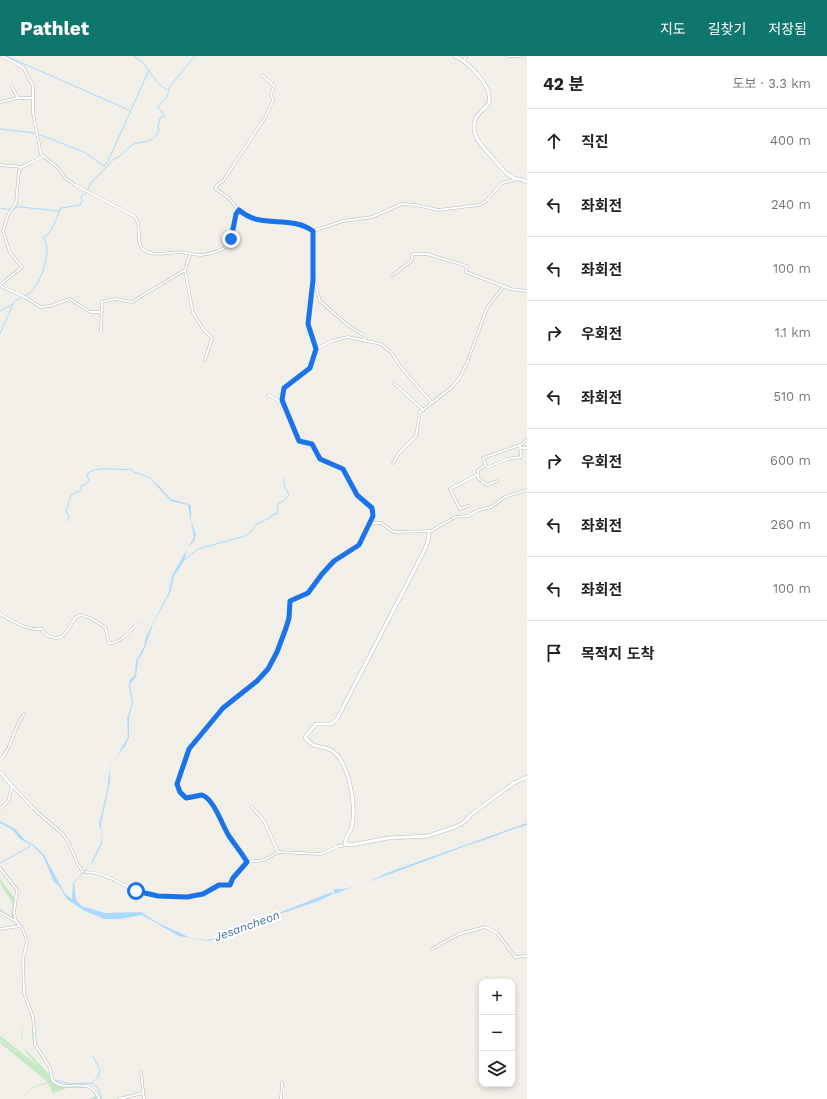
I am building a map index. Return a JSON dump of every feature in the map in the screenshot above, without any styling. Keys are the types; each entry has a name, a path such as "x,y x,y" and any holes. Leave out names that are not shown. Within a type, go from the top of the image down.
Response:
{"street":[{"path":"2,56 15,62 24,69 33,86 33,113 39,150 43,157 58,168 72,183 134,216 138,221 141,245 144,249 153,253 187,252 190,255 206,254 226,247 230,242 236,214 239,210"},
{"path":"455,56 464,60 470,65 486,86 490,96 489,103 476,119 474,130 477,139 507,174 527,182"},
{"path":"464,60 466,56"},
{"path":"508,56 521,56"},
{"path":"262,76 274,86 271,96 273,100 266,116 223,181 216,187 217,190 231,200 239,210 255,220 302,224 313,231"},
{"path":"12,87 18,98"},
{"path":"0,102 18,98 33,98"},
{"path":"37,158 39,150"},
{"path":"43,157 37,158 23,166 19,171 16,203 8,215 3,231 10,253 22,267 0,286 25,297 40,307 50,306 70,299 88,311 94,313 102,312"},
{"path":"0,165 23,166"},
{"path":"313,231 343,221 374,216 402,204 416,205 438,210 476,206 486,201 502,183 519,179"},
{"path":"247,862 230,838 215,808 208,798 202,795 186,798 180,792 178,782 189,749 223,708 257,681 268,669 277,652 286,628 289,618 290,601 308,593 334,561 357,547 373,516 372,508 357,495 343,469 320,459 312,444 299,441 284,404 282,395 284,388 310,368 316,349 308,324 313,280 313,231"},
{"path":"393,275 411,261 414,254 423,253 467,266 467,273 515,291 527,291"},
{"path":"190,255 185,270 193,313 204,330 212,338 206,360"},
{"path":"101,331 102,302 115,299 132,302 185,270"},
{"path":"313,280 320,302 350,327 364,335 365,340"},
{"path":"392,463 399,453 416,436 420,414 423,410 459,380 487,308 504,286"},
{"path":"316,349 330,342 344,338 365,340 372,343 381,344 391,352 400,366 432,403"},
{"path":"394,383 423,410"},
{"path":"268,395 284,404"},
{"path":"520,447 527,440"},
{"path":"468,506 460,509 450,489 476,475 478,470 486,466 487,468 507,459 521,457 520,447"},
{"path":"486,466 483,458 520,447 527,448"},
{"path":"476,475 479,480 487,486 497,481"},
{"path":"369,525 378,522 394,532 429,531 455,517 468,516 479,510 491,507 505,497 527,490"},
{"path":"347,845 345,841 352,826 353,801 344,766 333,751 315,746 305,737 316,724 331,724 337,719 421,557 428,541 429,531"},
{"path":"0,614 9,620 26,627 42,628 46,635 56,638 62,636 67,631 76,617 86,616 105,627 109,643 121,639 138,623"},
{"path":"0,760 6,752 16,726 24,714"},
{"path":"0,772 38,812 63,834 83,872"},
{"path":"86,872 109,876 120,884 158,896 187,897 203,894 219,885 230,885 233,878 247,862 264,860 278,852 321,854 339,846 389,838 428,836 455,827 463,823 473,813 514,783 527,777"},
{"path":"0,809 8,801 12,786"},
{"path":"252,807 264,821 278,852"},
{"path":"0,868 17,890 14,912 17,922 27,941 22,963 24,993 33,1017 34,1036 37,1049 50,1068 53,1081 59,1084 90,1087 94,1090 99,1099"},
{"path":"0,912 17,922"},
{"path":"0,929 20,926"},
{"path":"432,949 459,934 486,927 497,933 515,957 527,956"},
{"path":"141,1072 144,1099"},
{"path":"281,1099 282,1083"},
{"path":"119,1099 143,1093"}],"green space":[{"path":"4,873 15,886 17,891 15,921 0,911 0,909 12,917 12,902 3,888 0,879 15,899 16,895 14,888"},
{"path":"33,1022 34,1042 37,1050 33,1040"},
{"path":"0,1036 36,1063 24,1048 50,1075 47,1065 50,1069 52,1081 58,1084 84,1086 89,1088 67,1088 53,1093 48,1083 33,1088 21,1098 33,1087 48,1082 0,1043 0,1040 51,1077 0,1039"},
{"path":"96,1095 98,1099 91,1099"}],"water":[{"path":"153,482 159,486 171,499 191,505 191,520 196,535 194,541 188,548 194,537 188,505 171,501"},
{"path":"187,550 184,561 174,576 170,593 153,624 144,650 138,660 136,677 130,684 133,703 129,717 129,737 125,746 116,756 128,737 127,719 132,703 129,685 130,680 135,675 136,661 144,647 146,637 169,592 172,576"},
{"path":"113,762 110,768 110,782 101,823 101,831 99,825 107,791 110,767"},
{"path":"0,821 15,829 25,840 35,846 44,855 65,894 72,899 73,883 91,864 101,842 102,836 102,843 93,862 74,883 76,900 82,906 105,913 141,912 158,923 191,938 207,940 218,937 227,930 266,918 332,892 333,894 318,901 232,930 217,939 208,941 179,936 142,915 120,919 104,919 83,910 67,899 59,886 54,882 43,856 33,846 20,839 13,830 0,823"},
{"path":"527,823 527,825 366,882 392,871"},
{"path":"356,886 334,894 334,889"}],"waterway":[{"path":"6,56 129,110"},
{"path":"134,56 139,59 162,87 167,90"},
{"path":"87,191 91,183 114,159 134,144 153,139 159,130 158,126 160,118 165,116 158,107 167,97 170,86 195,56"},
{"path":"104,166 108,161 149,70"},
{"path":"0,129 35,133"},
{"path":"38,134 84,152 104,166"},
{"path":"25,296 34,288 44,268 47,255 47,247 44,237 51,231 61,208 80,205 82,201 81,196 86,193"},
{"path":"13,210 16,207 21,207 59,211"},
{"path":"0,208 11,210"},
{"path":"0,334 14,302 22,297"},
{"path":"0,311 13,304"},
{"path":"67,521 69,517 66,511 71,495 81,490 81,485 85,485 89,480 87,474 91,471 101,469 131,469 134,472 151,478 155,483"},
{"path":"184,560 198,549 245,536 251,532 255,525 271,517 273,514 277,514 278,504 284,501 289,495 284,485 284,479"},
{"path":"0,863 28,848 30,845"},
{"path":"92,1083 100,1073 93,1056"},
{"path":"55,1080 71,1084 92,1083 98,1088 102,1099"}],"route":[{"path":"136,891 158,896 184,897 200,895 217,886 230,885 233,878 247,862 230,838 220,821 215,808 208,798 204,795 186,798 180,792 177,784 187,759 189,749 200,733 223,708 260,679 265,672 277,652 286,628 289,618 290,601 310,592 311,588 325,569 339,557 347,554 359,545 364,538 373,516 372,508 357,495 343,469 320,459 312,444 299,441 282,400 284,388 310,368 316,349 308,324 313,280 313,231 302,224 279,221 264,222 255,220 248,218 239,210 236,214 231,239"}],"water label":[{"name":"Jesancheon","path":"247,926"}]}
